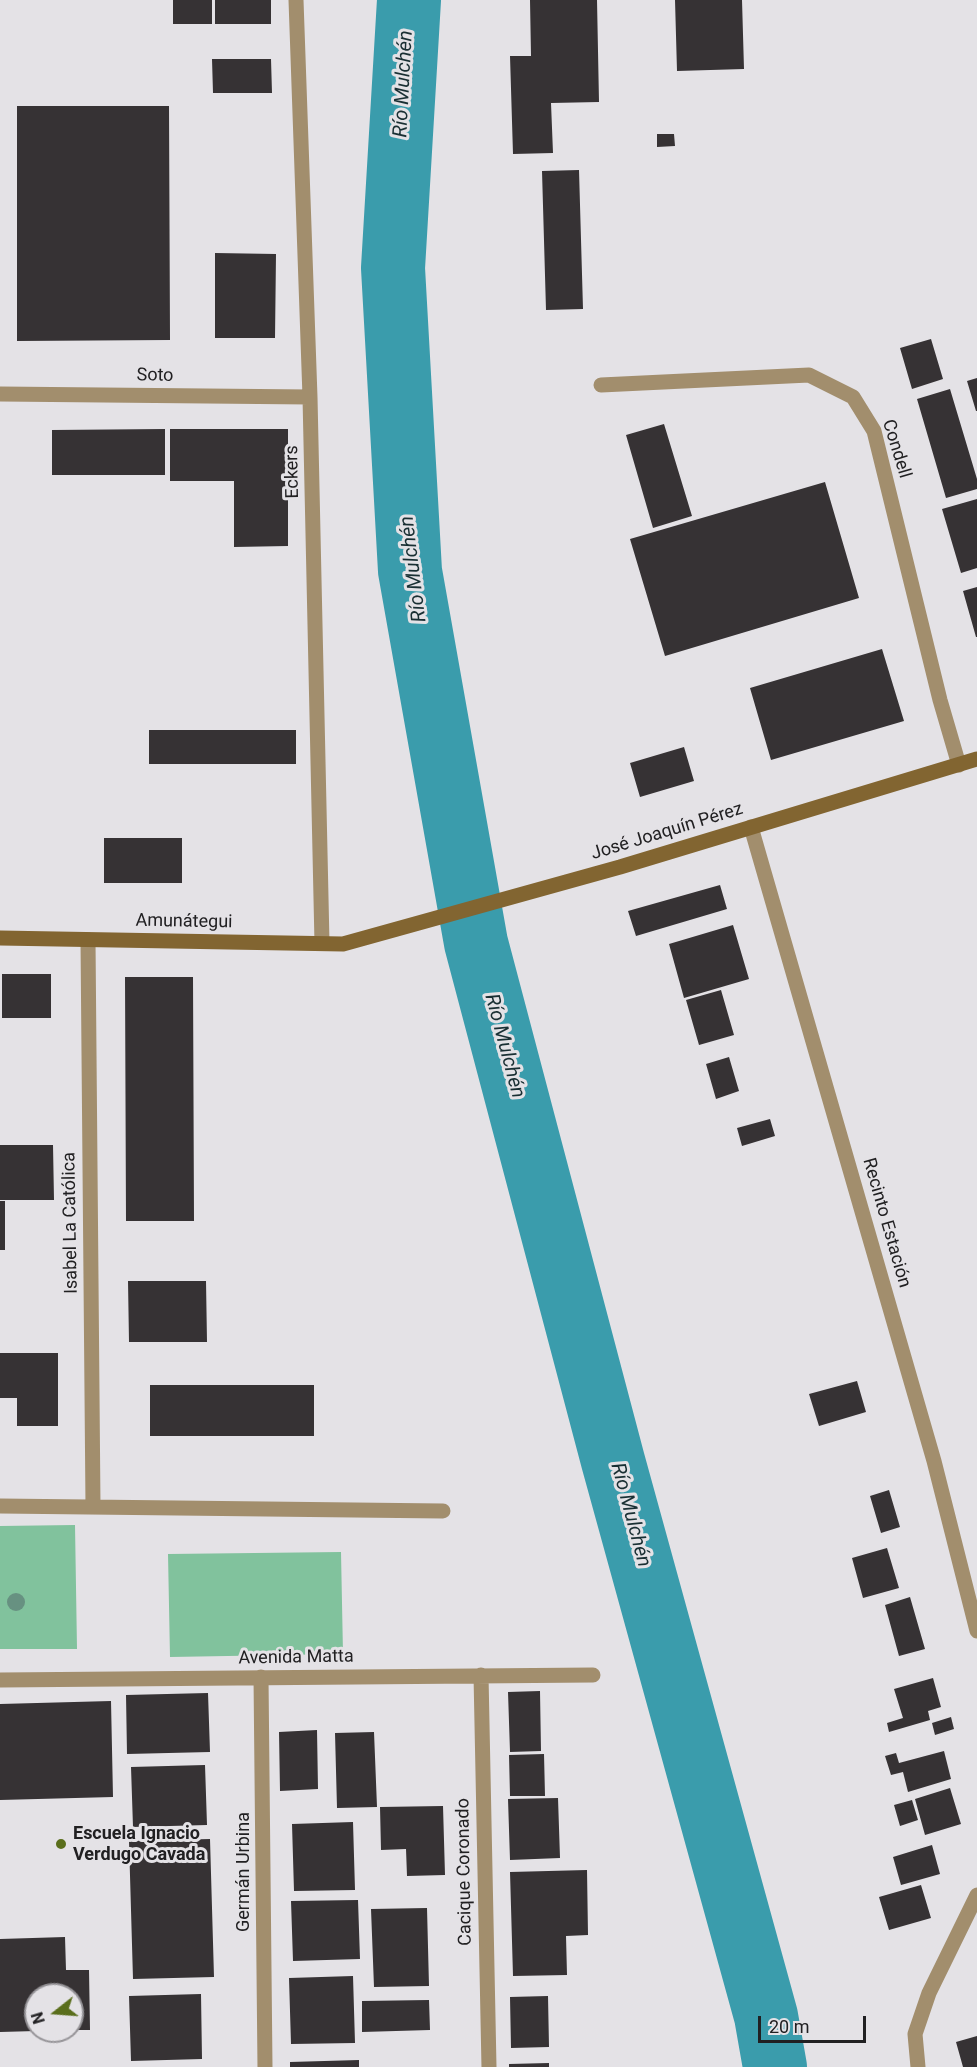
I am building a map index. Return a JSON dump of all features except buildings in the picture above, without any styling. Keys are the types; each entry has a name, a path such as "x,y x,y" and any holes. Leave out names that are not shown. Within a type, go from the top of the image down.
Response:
{"main road":[{"name":"José Joaquín Pérez","path":"367,938 620,867 977,759"},
{"name":"Amunátegui","path":"0,938 343,944 367,938"}],"street":[{"name":"Eckers","path":"296,0 310,396 322,943"},
{"name":"Condell","path":"602,385 809,375 853,397 874,431 940,700 959,765"},
{"name":"Soto","path":"0,394 310,396"},
{"name":"Recinto Estación","path":"751,827 934,1461 977,1631"},
{"name":"Isabel La Católica","path":"87,940 93,1506"},
{"path":"0,1506 443,1511"},
{"name":"Avenida Matta","path":"0,1680 593,1674"},
{"name":"Cacique Coronado","path":"480,1675 489,2067"},
{"name":"Germán Urbina","path":"261,1677 265,2067"},
{"path":"918,2067 915,2034 929,1993 977,1895"}],"green space":[{"path":"75,1525 77,1649 0,1649 0,1526"},
{"path":"341,1552 343,1654 170,1657 168,1554"}],"waterway":[{"name":"Río Mulchén","path":"409,0 393,268 410,571 476,943 613,1461 766,2016 775,2067"}],"place":[{"name":"Escuela Ignacio Verdugo Cavada","path":"61,1844"}]}
